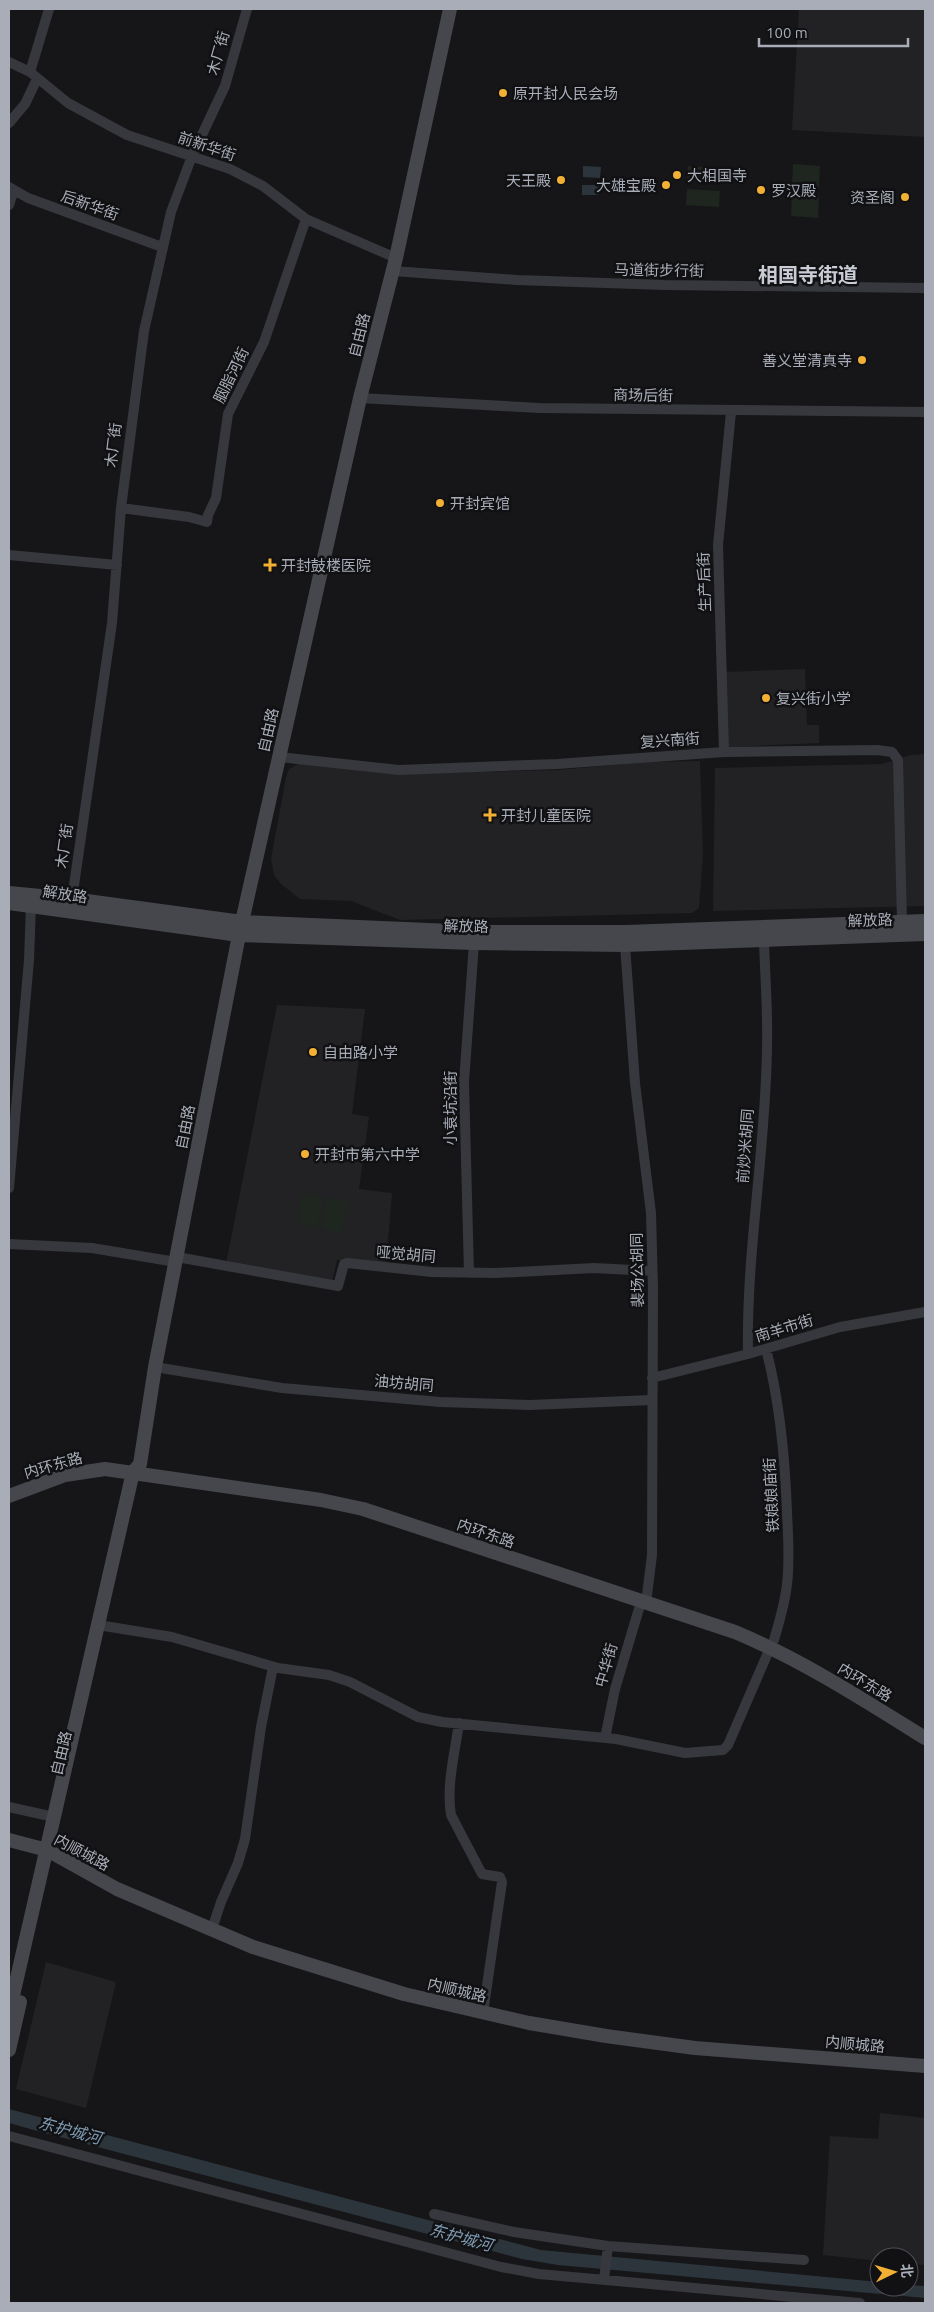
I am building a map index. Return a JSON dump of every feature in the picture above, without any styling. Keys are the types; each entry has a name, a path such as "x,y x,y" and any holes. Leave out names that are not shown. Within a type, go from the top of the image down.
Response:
{"street":[{"path":"9,123 25,104 34,75 49,9"},
{"name":"木厂街","path":"72,898 112,623 121,508 143,340 171,212 192,156 225,86 247,9"},
{"name":"自由路","path":"9,2050 50,1852 138,1470 155,1367 241,929 360,398 394,264 450,9"},
{"name":"前新华街","path":"9,62 34,75 68,103 127,135 230,169 263,186 306,219 394,264"},
{"path":"9,205 11,188"},
{"name":"后新华街","path":"11,188 28,198 162,247"},
{"name":"胭脂河街","path":"121,508 188,517 206,522 216,498 228,414 264,342 306,219"},
{"name":"马道街步行街","path":"394,264 517,280 665,286 925,288"},
{"name":"商场后街","path":"360,398 539,408 731,412 925,412"},
{"name":"生产后街","path":"724,752 718,545 731,412"},
{"path":"9,555 117,565"},
{"name":"复兴南街","path":"279,757 399,770 557,764 724,752 877,750 892,752 898,760 902,922"},
{"name":"解放路","path":"9,892 72,898 241,929 626,932 925,921"},
{"name":"解放路","path":"9,903 241,929 474,943 625,945 925,934"},
{"path":"9,1188 29,960 31,906"},
{"name":"前炒米胡同","path":"748,1354 750,1257 768,1046 764,940"},
{"name":"小袁坑沿街","path":"469,1273 464,1082 474,943"},
{"name":"裴场公胡同","path":"625,945 635,1083 651,1213 652,1555 644,1598"},
{"path":"9,1244 92,1248 176,1259"},
{"name":"哑觉胡同","path":"176,1259 338,1286 341,1268 344,1264 432,1272 469,1273 594,1268 652,1271"},
{"name":"南羊市街","path":"652,1378 748,1354 840,1327 925,1312"},
{"name":"铁娘娘庙街","path":"604,1738 685,1753 723,1750 728,1745 772,1644 782,1612 787,1584 789,1544 781,1426 777,1392 766,1348"},
{"name":"油坊胡同","path":"155,1367 282,1388 440,1402 530,1405 652,1400"},
{"name":"内环东路","path":"9,1486 62,1466 105,1460 138,1470 321,1500 363,1509 644,1598 738,1624 925,1738"},
{"name":"内环东路","path":"9,1496 73,1474 105,1469 138,1470"},
{"name":"中华街","path":"604,1738 614,1689 644,1598"},
{"path":"102,1626 172,1637 274,1667 329,1675 350,1682 418,1717 604,1738"},
{"name":"自由路","path":"9,2013 50,1852 54,1817 102,1626"},
{"name":"内环东路","path":"772,1644 848,1680 925,1728"},
{"path":"212,1929 238,1864 245,1839 261,1727 274,1667"},
{"path":"459,1723 450,1786 449,1805 451,1815 482,1874 500,1877 502,1882 483,2013"},
{"path":"9,1807 54,1817"},
{"name":"内顺城路","path":"9,1840 50,1852 117,1889 253,1947 404,1994 529,2023 695,2048 925,2066"},
{"path":"9,2136 501,2267 539,2274 605,2275 860,2303"},
{"path":"434,2214 607,2251 804,2260"},
{"path":"605,2275 607,2251"}],"shaded area":[{"path":"799,9 925,9 925,137 792,130"},
{"path":"793,164 820,166 819,188 792,187"},
{"path":"688,166 721,168 720,183 687,181"},
{"path":"687,189 720,191 719,207 686,205"},
{"path":"792,194 819,195 818,218 791,216"},
{"name":"复兴街小学","path":"805,669 807,725 819,725 819,743 728,747 724,672"},
{"path":"925,754 925,906 713,911 715,768 882,764 911,755"},
{"name":"开封儿童医院","path":"700,761 703,854 699,908 692,913 400,920 351,901 300,899 281,884 274,875 271,859 286,777 289,769 300,763 401,774 557,770 650,762"},
{"name":"开封市第六中学","path":"277,1005 365,1009 352,1114 369,1117 359,1189 392,1193 386,1265 337,1260 332,1283 226,1264"},
{"path":"302,1194 323,1198 318,1228 297,1224"},
{"path":"327,1198 348,1202 342,1233 321,1229"},
{"path":"46,1962 116,1982 86,2108 16,2089"},
{"path":"880,2113 925,2118 925,2265 919,2265 919,2247 869,2247 869,2260 823,2255 830,2136 878,2139"}],"water":[{"path":"583,166 601,167 600,178 583,177"},
{"path":"582,185 600,185 599,195 582,195"},
{"name":"东护城河","path":"9,2109 541,2250 869,2281 869,2293 558,2265 522,2259 9,2123"},
{"path":"919,2286 925,2286 925,2298 914,2297 919,2297"}],"place":[{"name":"原开封人民会场","path":"503,93"},
{"name":"大相国寺","path":"677,175"},
{"name":"天王殿","path":"561,180"},
{"name":"大雄宝殿","path":"666,185"},
{"name":"罗汉殿","path":"761,190"},
{"name":"资圣阁","path":"905,197"},
{"name":"善义堂清真寺","path":"862,360"},
{"name":"开封宾馆","path":"440,503"},
{"name":"开封鼓楼医院","path":"270,565"},
{"name":"复兴街小学","path":"766,698"},
{"name":"开封儿童医院","path":"490,815"},
{"name":"自由路小学","path":"313,1052"},
{"name":"开封市第六中学","path":"305,1154"}],"district":[{"name":"相国寺街道","path":"808,274"}]}
